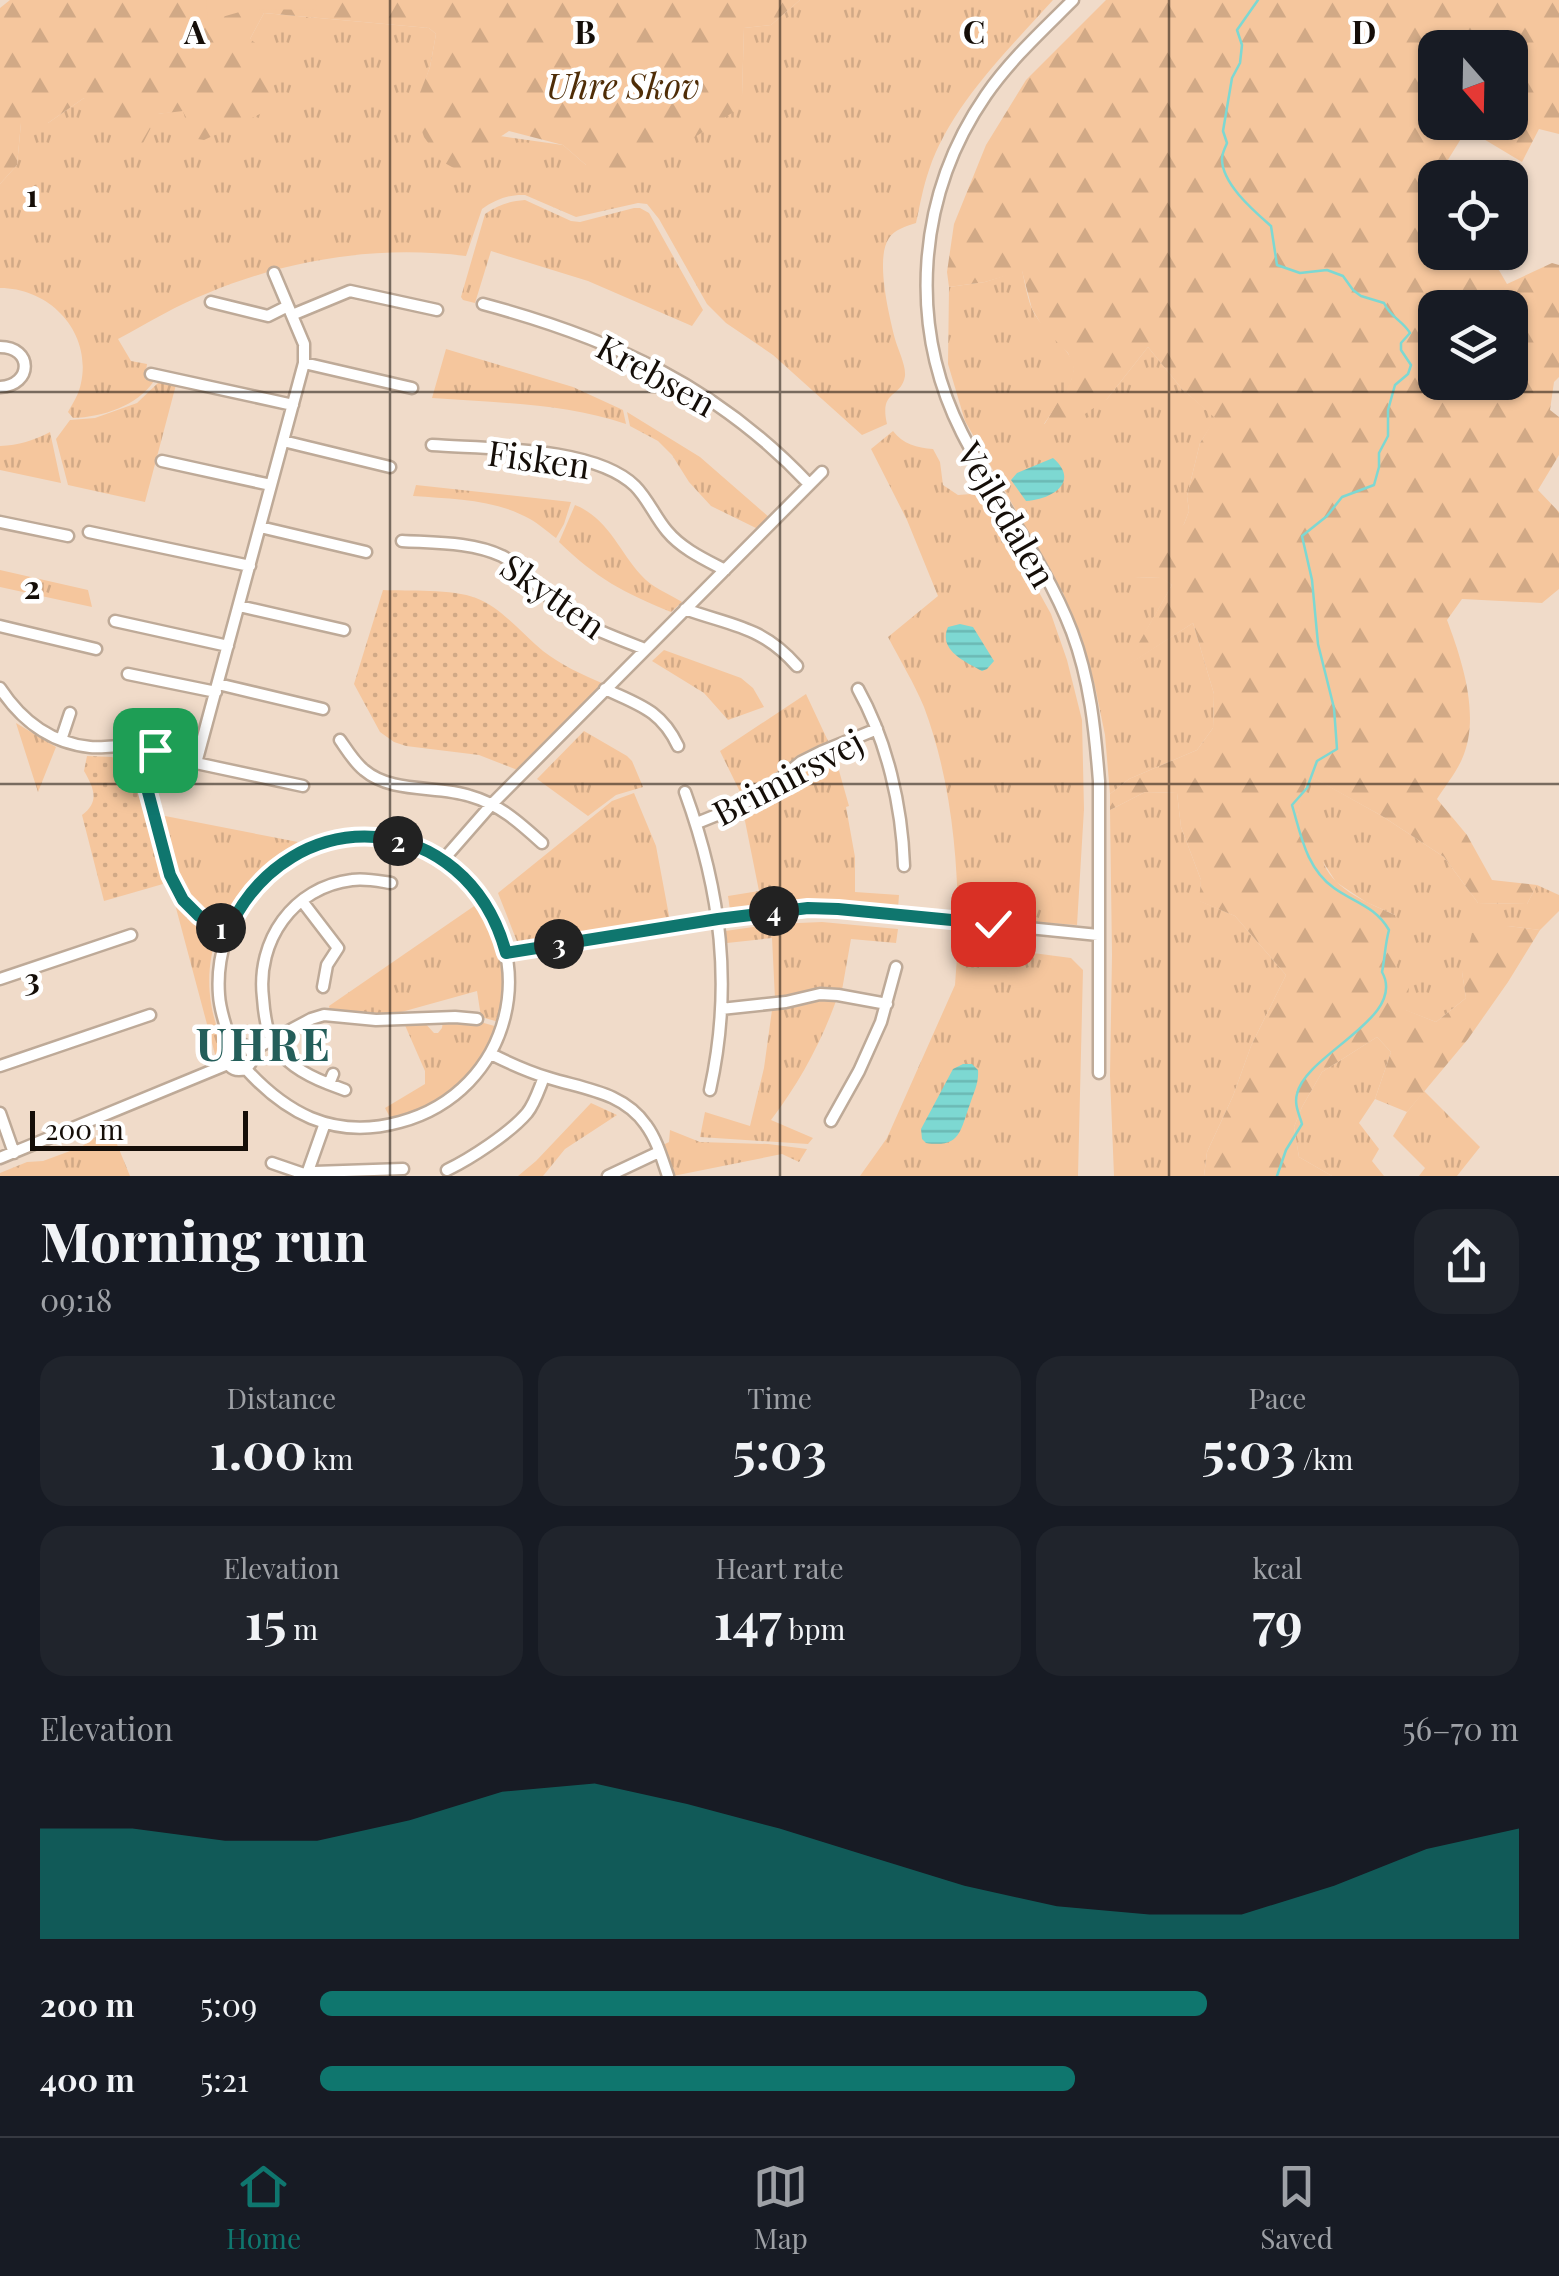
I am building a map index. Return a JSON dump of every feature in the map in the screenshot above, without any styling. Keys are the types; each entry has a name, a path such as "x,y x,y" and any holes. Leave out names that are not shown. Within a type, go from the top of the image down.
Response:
{"street":[{"name":"Vejledalen","path":"1073,0 1008,67 962,134 938,194 929,230 926,288 931,343 949,403 976,459 1054,592 1083,667 1099,780 1098,1073"},
{"path":"196,763 304,363 304,344 274,273"},
{"path":"211,302 268,316 350,291 437,310"},
{"name":"Krebsen","path":"483,304 585,335 647,362 717,404 809,484"},
{"path":"0,347 20,352 25,370 15,384 0,386"},
{"path":"304,363 412,388"},
{"path":"151,374 293,404"},
{"path":"283,441 390,467"},
{"name":"Fisken","path":"432,445 560,455 603,466 636,487 680,544 725,570"},
{"path":"162,461 271,485"},
{"path":"442,860 492,804 822,472"},
{"path":"0,522 68,536"},
{"path":"260,526 366,552"},
{"path":"89,532 250,566"},
{"name":"Skytten","path":"402,541 472,546 508,559 576,619 645,649"},
{"path":"239,606 344,630"},
{"path":"685,610 751,630 782,649 796,666"},
{"path":"115,621 228,646"},
{"path":"0,626 96,649"},
{"path":"128,674 323,709"},
{"path":"0,688 24,719 62,740 94,747 122,746"},
{"path":"605,689 643,705 668,728 678,746"},
{"name":"Brimirsvej","path":"858,689 877,730 894,793 904,866"},
{"path":"62,740 70,713"},
{"path":"122,746 125,735 136,730 148,737 149,748"},
{"name":"Brimirsvej","path":"697,823 760,794 821,752 877,730"},
{"path":"340,740 358,765 378,780 470,795 518,821 542,843"},
{"path":"122,746 130,757 139,758"},
{"path":"149,748 196,763 303,786"},
{"path":"139,758 149,748"},
{"path":"139,758 170,875 183,900 199,916 228,931"},
{"name":"Brimirsvej","path":"685,792 706,853 718,919 722,1009 710,1090"},
{"path":"232,1046 223,1018 218,974 228,931 263,877 298,852 322,842 361,837 403,842 442,860 466,878 494,918 506,953 509,977 503,1025 491,1054 464,1088 429,1112 374,1128 325,1123 273,1096 245,1068"},
{"path":"345,1090 331,1079 307,1075 272,1040 261,970 272,936 283,918 302,901 334,884 352,880 391,883"},
{"path":"302,901 338,948 327,964 323,987"},
{"path":"506,953 790,910 838,909 1098,935"},
{"path":"0,980 131,935"},
{"path":"832,1122 887,1004 896,968"},
{"path":"722,1009 820,994 887,1004"},
{"path":"251,1051 324,1015 410,1021 477,1019"},
{"path":"0,1066 150,1016"},
{"path":"244,1045 251,1051 251,1061 245,1068 236,1070 228,1064 226,1052 232,1046 244,1045"},
{"path":"491,1054 544,1077 602,1092 625,1104 646,1125 668,1176"},
{"path":"0,1158 228,1064"},
{"path":"447,1170 484,1148 526,1115 544,1077"},
{"path":"0,1114 14,1153"},
{"path":"308,1174 325,1123"},
{"path":"608,1176 659,1152"},
{"path":"272,1163 308,1174 402,1169"}],"green space":[{"name":"Uhre Skov","path":"10,0 800,0 771,25 744,28 738,109 638,174 586,165 563,145 509,131 470,177 441,161 424,137 414,108 430,67 436,34 429,28 264,13 250,39 276,59 271,109 204,140 191,138 183,111 158,114 142,145 84,98 48,123 21,123 17,165 0,184 0,8"},
{"path":"206,0 315,0 317,10 250,9 208,21"},
{"path":"800,0 1053,0 1000,58 951,123 927,176 916,223 894,233 885,247 887,302 905,376 888,399 887,424 862,435 773,355 726,323 707,304 647,204 576,217 525,195 513,196 482,209 466,256 367,254 302,263 239,281 185,303 118,339 131,361 147,364 145,379 154,381 129,403 84,417 73,418 68,412 80,387 83,364 73,331 51,305 18,290 0,288 0,184 17,165 21,123 48,123 84,98 158,114 183,110 250,39 264,13 429,28 436,34 430,67 415,108 500,136 563,145 586,165 742,95 744,28 771,25"},
{"path":"1106,0 1559,0 1559,134 1539,129 1523,160 1485,140 1528,140 1528,30 1418,30 1418,140 1460,140 1448,160 1418,160 1418,270 1499,270 1507,284 1552,263 1559,265 1559,377 1554,382 1550,410 1559,417 1559,455 1538,490 1559,512 1559,589 1542,603 1462,599 1447,620 1463,670 1470,725 1462,759 1437,799 1467,835 1492,880 1537,885 1527,904 1478,903 1444,857 1382,816 1308,775 1296,820 1322,832 1323,860 1336,882 1395,915 1404,945 1395,970 1409,988 1406,1010 1436,1022 1466,998 1462,972 1472,933 1508,926 1540,930 1468,1039 1407,1112 1375,1099 1391,1052 1377,1037 1322,1072 1294,1127 1299,1157 1332,1176 1204,1176 1207,1152 1251,1046 1286,975 1235,916 1199,901 1201,880 1181,827 1177,793 1145,792 1110,810 1110,794 1129,779 1197,750 1213,728 1214,694 1193,623 1125,667 1172,585 1161,578 1135,577 1121,566 1184,524 1200,443 1215,418 1182,389 1148,347 1107,399 1042,443 1044,425 1074,369 1068,353 1044,329 1032,309 1022,271 949,287 947,272 954,224 986,145 1026,80"},
{"path":"525,200 580,222 634,208 649,213 703,310 692,326 588,281 491,251 475,303 463,300 485,214 504,204"},
{"path":"1022,270 1032,309 1068,353 1074,368 1067,389 1044,424 1107,399 1148,347 1182,389 1216,418 1200,443 1184,524 1135,577 1162,578 1172,585 1127,665 1193,623 1214,694 1213,728 1197,750 1129,779 1110,794 1105,735 1081,635 1063,593 965,421 948,364 949,287 985,282"},
{"path":"446,349 573,387 623,410 626,424 555,408 432,398"},
{"path":"160,378 177,381 145,502 68,485 56,439 70,420 95,418 137,403"},
{"path":"627,412 700,457 770,518 758,529 711,506 658,441 630,426"},
{"path":"893,431 911,444 933,449 940,462 943,485 958,495 984,493 1051,614 1082,720 1084,809 1077,925 958,916 956,863 940,758 924,707 888,637 938,596 907,520 871,449"},
{"path":"50,432 61,483 0,470 0,446 26,442"},
{"path":"416,485 571,502 556,538 530,519 502,507 413,496"},
{"path":"575,505 605,527 645,579 682,602 671,612 654,605 611,583 573,555 559,542"},
{"path":"0,570 88,590 92,607 0,587"},
{"path":"383,590 443,592 476,598 503,614 550,656 604,684 520,771 479,755 394,742 380,732 354,684"},
{"path":"664,650 741,678 753,688 764,707 728,720 704,693 652,661"},
{"path":"806,694 828,741 742,796 720,751"},
{"path":"16,723 56,747 38,792"},
{"path":"584,731 627,756 643,787 616,795 588,816 537,779"},
{"path":"834,753 849,806 846,807 855,857 855,892 899,895 898,909 802,902 730,910 728,896 759,891 743,811"},
{"path":"87,756 112,757 133,771 163,884 104,901 82,815 93,800 93,789 84,771"},
{"path":"1307,774 1444,857 1478,903 1527,904 1537,885 1559,895 1559,911 1540,930 1508,926 1462,972 1466,998 1436,1022 1405,1010 1394,970 1395,915 1336,882 1296,820"},
{"path":"1145,792 1177,793 1181,827 1201,880 1200,901 1235,916 1286,975 1251,1046 1207,1152 1204,1176 1114,1176 1110,810"},
{"path":"634,793 656,846 670,921 518,944 498,893 612,801"},
{"path":"160,815 298,842 253,876 220,921 205,912 184,889 172,862"},
{"path":"172,893 192,915 218,931 209,976 219,1037 216,1058"},
{"path":"480,902 502,960 504,989 499,1022 481,1017 477,991 387,1016 330,1011 329,1006"},
{"path":"822,922 898,929 896,943 851,939 842,990 815,990 775,999 772,938 727,943 725,931 775,924"},
{"path":"958,943 1071,958 1083,970 1078,1176 860,1176 887,1138 955,985"},
{"path":"836,1001 823,1033 800,1078 771,1120 813,1138 808,1144 700,1137 705,1112 750,1126 772,1010"},
{"path":"443,1021 477,1021 498,1027 477,1066 454,1092 433,1106 392,1121 385,1108 425,1084 425,1071 404,1023 424,1022 438,1033"},
{"path":"1377,1037 1391,1052 1375,1099 1359,1123 1379,1149 1372,1161 1384,1176 1332,1176 1299,1157 1294,1127 1322,1072"},
{"path":"1424,1091 1480,1147 1457,1176 1419,1176 1425,1168 1393,1136"},
{"path":"591,1103 617,1115 565,1149 543,1176 518,1176 536,1161"},
{"path":"110,1127 130,1176 0,1176 27,1162 43,1161 81,1147"},
{"path":"670,1130 700,1142 807,1149 799,1162 782,1154 673,1176 661,1146 669,1142"}],"water":[{"path":"1053,458 1061,467 1063,482 1053,493 1026,501 1011,480 1017,473"},
{"path":"948,627 973,627 994,661 987,669 982,671 950,648"},
{"path":"972,1064 978,1075 961,1130 946,1143 926,1143 921,1129 953,1069"}],"waterway":[{"path":"1258,0 1237,30 1242,45 1240,63 1232,78 1223,131 1227,143 1222,159 1227,178 1271,226 1277,265 1300,273 1327,270 1343,276 1361,296 1384,303 1410,333 1401,343 1401,350 1411,365 1408,374 1395,385 1388,410 1388,436 1379,453 1374,485 1342,497 1327,516 1302,536 1312,580 1318,644 1334,708 1337,749 1317,761 1307,788 1292,805 1317,871 1334,888 1377,915 1389,930 1382,972 1386,989 1381,1005 1304,1079 1296,1098 1302,1124 1286,1150 1277,1176"}],"district":[{"name":"UHRE","path":"264,1042"}],"route":[{"path":"155,750 149,748 139,758 170,875 183,900 199,916 228,931 249,894 280,864 322,842 361,837 403,842 456,870 488,907 506,953 808,908 993,924"}]}
